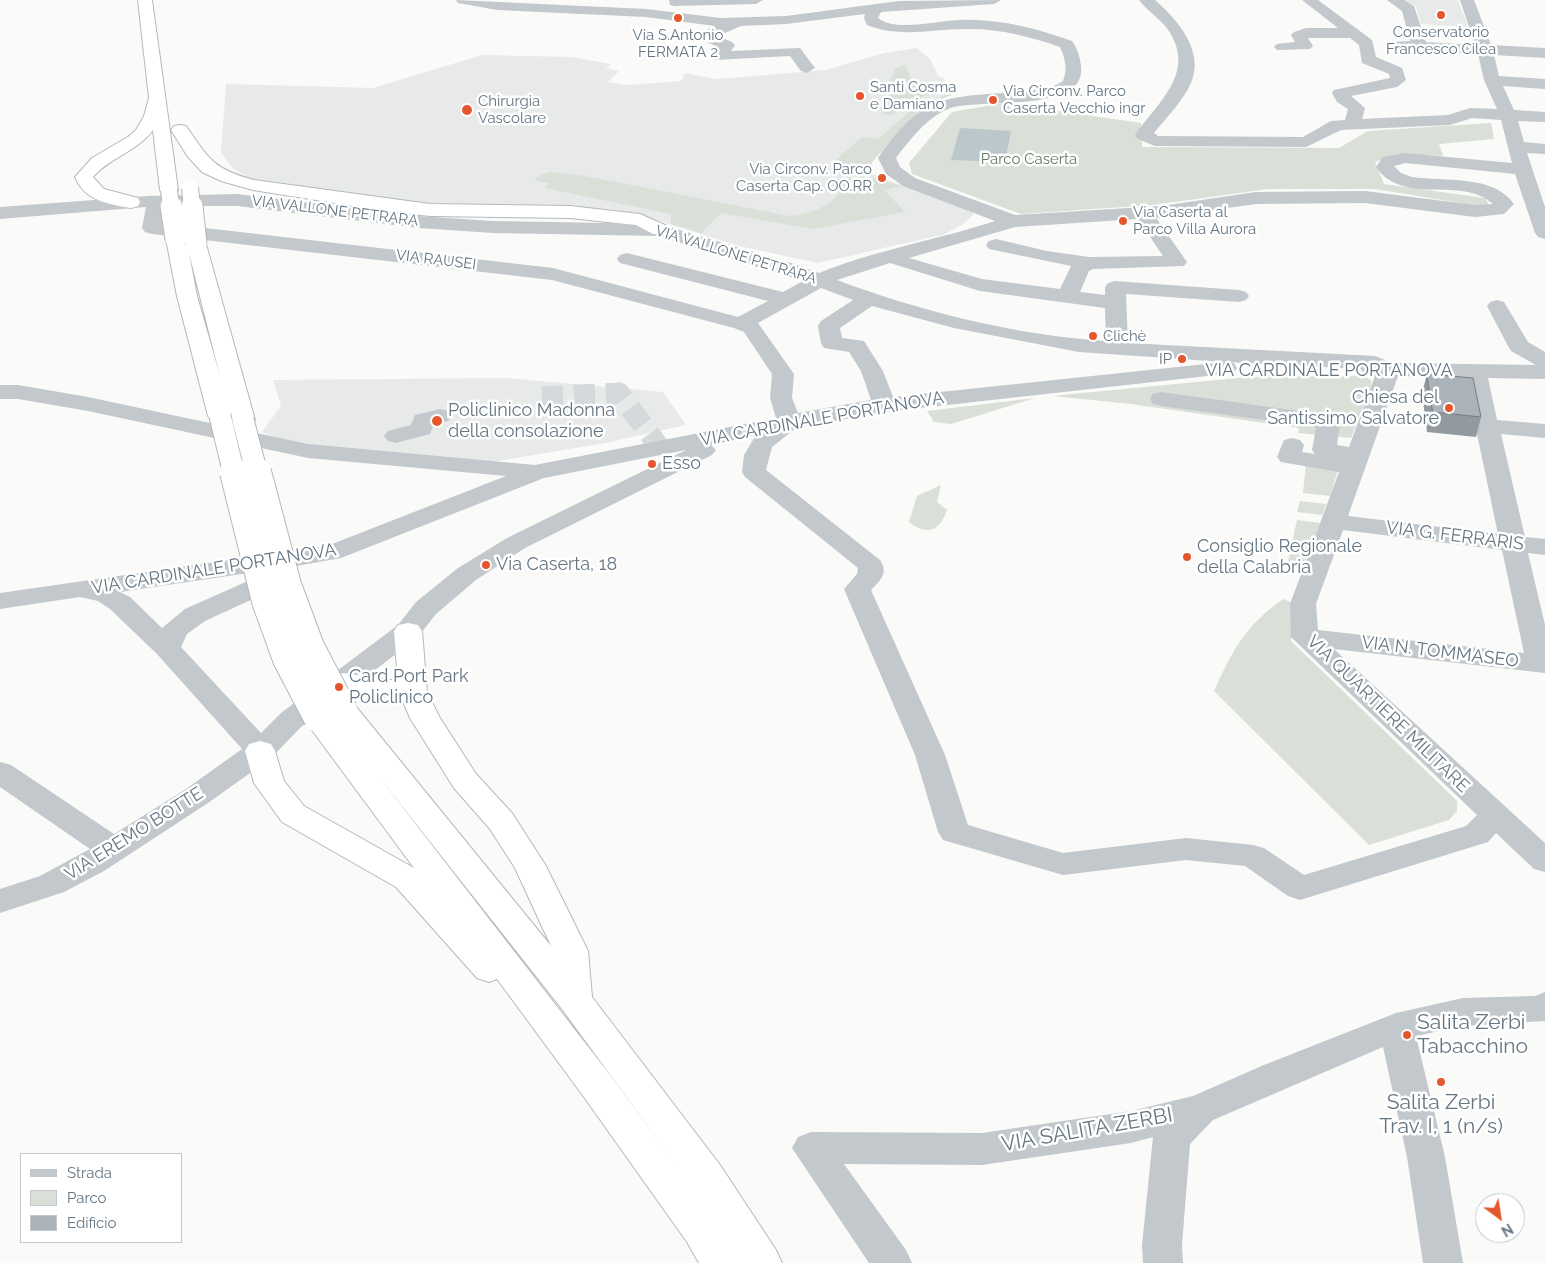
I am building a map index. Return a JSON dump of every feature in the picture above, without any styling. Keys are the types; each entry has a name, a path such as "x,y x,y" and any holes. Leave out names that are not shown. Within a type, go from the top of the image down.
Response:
{"highway":[{"path":"145,0 158,95 162,196 186,241 232,418 266,601 287,659 335,703 523,931 699,1166 762,1263"},
{"path":"131,202 108,198 93,191 86,185 84,177 91,166 140,135 148,125 158,95"},
{"path":"186,241 186,174 179,121 194,156 208,167 232,180 253,185 430,210 570,212 640,220 660,230"},
{"path":"408,632 413,692 425,718 465,781 501,821 530,866 571,951 575,999"},
{"path":"335,703 413,692"},
{"path":"335,703 538,1008 700,1230 720,1263"},
{"path":"260,751 269,783 293,814 408,879 496,976 538,1008"}],"street":[{"path":"463,0 497,6 646,13 736,22 786,20 876,7 994,0"},
{"path":"646,13 652,4 659,2 756,0"},
{"path":"1146,0 1172,23 1178,32 1183,43 1186,76 1144,135 1155,141 1306,142 1337,125 1450,120 1470,113 1545,117"},
{"path":"1308,0 1366,43 1368,60 1396,71 1398,80 1391,84 1340,93 1342,98 1357,108 1352,124"},
{"path":"1394,0 1409,9 1419,46"},
{"path":"1467,0 1485,50 1492,80 1508,115 1518,147 1532,179 1544,226"},
{"path":"876,7 871,18 872,22 884,27 909,29 971,24 1015,30 1067,44 1074,69 1070,83 1062,90 1038,95 970,98 946,104 936,108 907,133 887,158 892,170 909,182 1013,221"},
{"path":"717,67 804,64 794,51 720,57 727,45 709,38 711,33 736,22"},
{"path":"1282,47 1305,46 1299,35 1306,32 1353,33"},
{"path":"1394,45 1545,53"},
{"path":"1492,80 1545,84"},
{"path":"1518,147 1545,149"},
{"path":"740,324 820,280 852,266 958,239 1013,221 1143,213 1256,198 1365,197 1475,211 1497,210 1505,204 1500,197 1481,190 1408,182 1389,174 1385,168 1389,161 1405,158 1532,179"},
{"name":"VIA VALLONE PETRARA","path":"0,214 131,202 162,196 237,200 411,221 493,227 660,230 784,266 870,299 954,322 1079,346 1218,354 1238,367"},
{"name":"VIA RAUSEI","path":"162,196 152,228 259,238 552,274 740,324"},
{"path":"996,245 1047,257 1089,263 1177,262 1143,213"},
{"path":"958,239 993,214"},
{"path":"893,257 980,285 1116,303"},
{"path":"628,259 786,299"},
{"path":"1068,297 1080,268 1089,263"},
{"path":"784,266 852,266"},
{"path":"1117,348 1115,287 1239,296"},
{"path":"870,299 829,326 832,343 856,346 872,371 884,405"},
{"path":"1497,306 1520,346 1545,361"},
{"path":"740,324 752,328 783,374 780,398 789,422 767,436 754,457 754,472 871,566 870,576 857,589 930,755 954,832 1063,864 1186,849 1254,856 1300,888 1477,834 1494,816"},
{"path":"1218,354 1375,362 1389,369"},
{"name":"VIA CARDINALE PORTANOVA","path":"0,601 332,553 538,472 884,405 1238,367 1545,372"},
{"name":"VIA QUARTIERE MILITARE","path":"1389,369 1335,522 1303,604 1305,637 1494,816 1545,860"},
{"path":"1475,371 1512,543 1542,664"},
{"path":"0,392 18,392 88,404 308,451 538,472"},
{"path":"1161,399 1224,400 1328,422 1324,450 1343,459 1288,458 1292,445"},
{"path":"396,436 422,429 423,420 440,416"},
{"path":"1487,426 1545,431"},
{"name":"VIA EREMO BOTTE","path":"0,901 52,884 93,863 197,796 260,751 291,720 335,703 408,632 426,608 453,585 516,543 743,431"},
{"path":"660,448 681,448 692,455"},
{"name":"VIA G. FERRARIS","path":"1335,522 1545,547"},
{"path":"167,648 176,630 195,615 332,553"},
{"path":"82,590 106,595 120,603 167,648 260,751"},
{"name":"VIA N. TOMMASEO","path":"1305,637 1542,664"},
{"path":"0,772 114,850"},
{"name":"VIA SALITA ZERBI","path":"892,1263 811,1148 982,1149 1131,1127 1200,1109 1277,1075 1396,1027 1463,1012 1539,1009 1545,1006"},
{"path":"1396,1027 1426,1157 1443,1263"},
{"path":"1163,1263 1162,1245 1171,1138 1200,1109"}],"shaded area":[{"name":"Conservatorio Francesco Cilea","path":"1402,0 1458,0 1468,27 1421,24 1416,6"},
{"path":"917,48 930,59 938,76 944,78 952,95 931,103 922,111 872,162 872,174 973,212 973,215 963,224 945,234 818,263 739,246 640,215 434,208 255,181 233,169 221,152 226,84 373,88 482,55 572,57 611,64 606,68 619,71 608,82 627,85 681,81 685,73 716,79 826,70 884,53"},
{"path":"960,128 1011,131 1005,162 951,160"},
{"name":"Policlinico Madonna della consolazione","path":"506,378 663,392 686,425 605,443 486,463 294,444 262,432 281,406 273,380"}],"green space":[{"path":"905,65 914,85 924,84 927,91 941,90 910,101 894,114 885,115 880,108 883,103 882,96 896,68"},
{"path":"950,94 952,95 928,106 908,122 872,162 873,169 862,168 857,173 832,163 862,137 878,139 916,106"},
{"name":"Parco Caserta","path":"1003,103 1141,123 1142,147 1339,148 1368,131 1491,123 1494,139 1439,144 1443,156 1399,154 1375,162 1384,184 1485,198 1489,205 1472,205 1375,189 1268,189 1153,205 1021,214 912,174 909,163 952,112"},
{"path":"550,172 580,175 789,216 817,210 833,200 844,186 847,177 877,179 902,186 884,190 905,212 813,229 721,213 701,233 671,224 671,214 544,188 549,183 534,180 542,174"},
{"path":"1364,376 1371,380 1371,386 1351,438 1298,433 1299,428 1131,404 1052,396 1248,377"},
{"path":"1035,398 951,424 934,422 927,411"},
{"path":"1306,463 1339,467 1330,496 1303,493"},
{"path":"941,485 937,502 947,510 937,527 928,530 922,529 909,522 917,496"},
{"path":"1300,501 1326,504 1322,515 1297,512"},
{"path":"1297,520 1320,523 1302,569 1287,566"},
{"path":"1283,599 1296,604 1291,641 1457,801 1457,811 1449,820 1369,845 1214,691 1241,639 1259,619"}],"building":[{"path":"1427,374 1473,378 1481,417 1433,412"}],"tunnel":[{"path":"542,397 619,393 660,448"}],"place":[{"name":"Conservatorio Francesco Cilea","path":"1441,15"},
{"name":"Via S.Antonio FERMATA 2","path":"678,18"},
{"name":"Santi Cosma e Damiano","path":"860,96"},
{"name":"Via Circonv. Parco Caserta Vecchio ingr","path":"993,100"},
{"name":"Chirurgia Vascolare","path":"467,110"},
{"name":"Via Circonv. Parco Caserta Cap. OO.RR","path":"882,178"},
{"name":"Via Caserta al Parco Villa Aurora","path":"1123,221"},
{"name":"Clichè","path":"1093,336"},
{"name":"IP","path":"1182,359"},
{"name":"Chiesa del Santissimo Salvatore","path":"1449,408"},
{"name":"Policlinico Madonna della consolazione","path":"437,421"},
{"name":"Esso","path":"652,464"},
{"name":"Consiglio Regionale della Calabria","path":"1187,557"},
{"name":"Via Caserta, 18","path":"486,565"},
{"name":"Card Port Park Policlinico","path":"339,687"},
{"name":"Salita Zerbi Tabacchino","path":"1407,1035"},
{"name":"Salita Zerbi Trav. I, 1 (n/s)","path":"1441,1082"}]}
